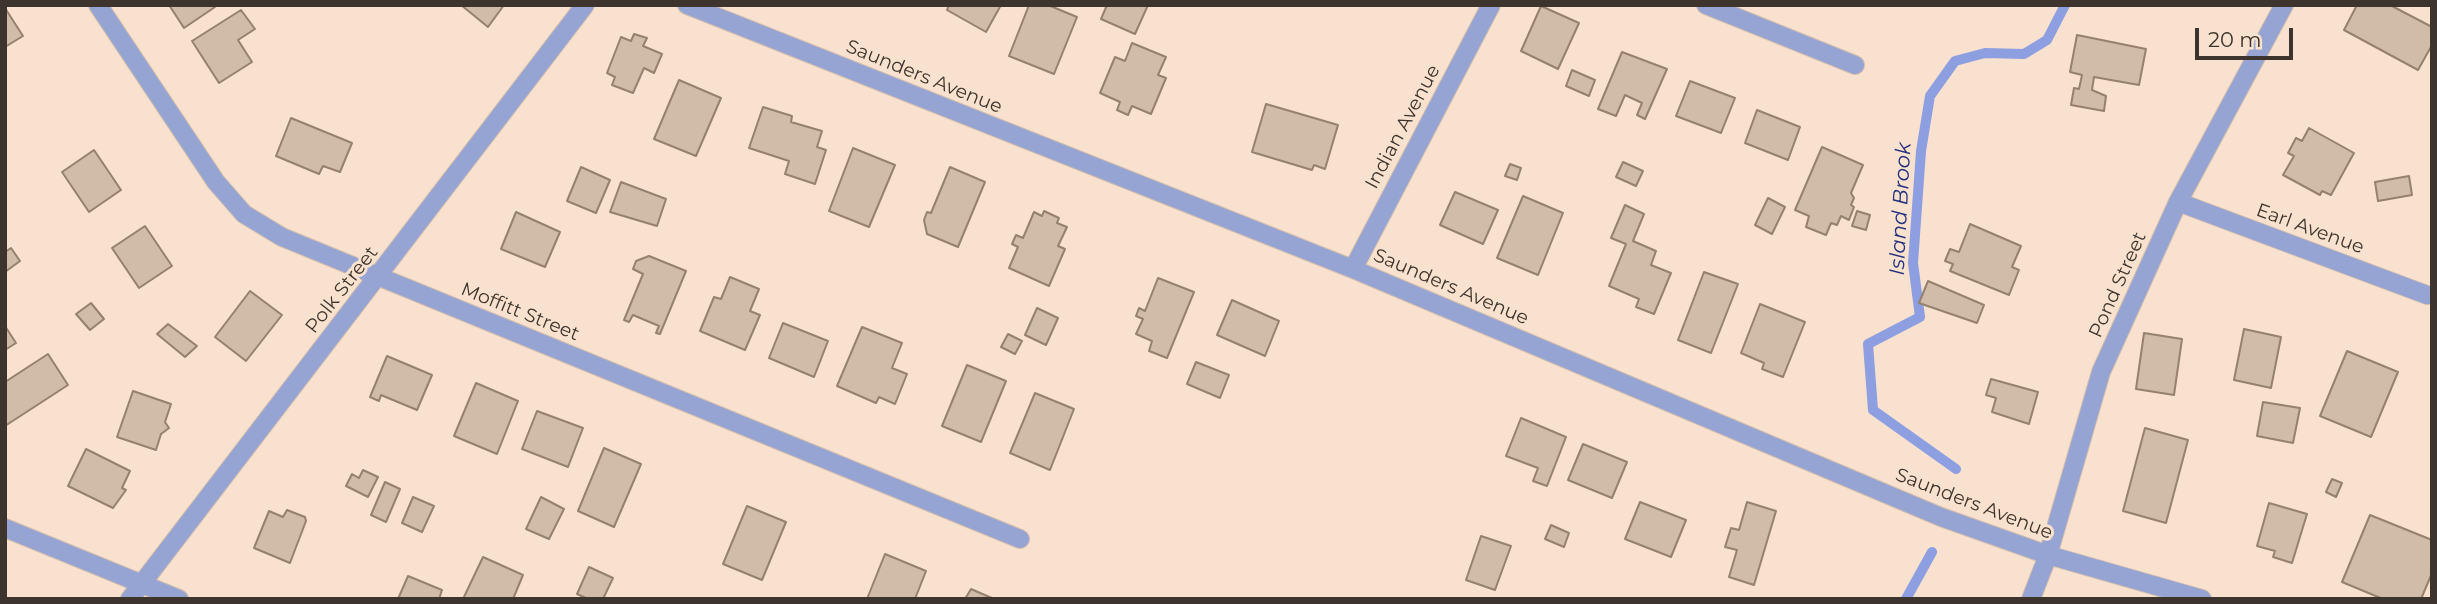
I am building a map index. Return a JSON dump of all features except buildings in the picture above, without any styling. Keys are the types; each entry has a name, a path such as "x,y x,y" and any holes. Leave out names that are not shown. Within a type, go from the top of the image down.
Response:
{"street":[{"name":"Moffitt Street","path":"98,5 216,182 244,214 282,237 1020,539"},
{"name":"Polk Street","path":"130,599 585,5"},
{"name":"Saunders Avenue","path":"687,5 1353,269 1941,517 2048,555 2202,599"},
{"name":"Indian Avenue","path":"1353,269 1491,5"},
{"path":"1706,5 1855,65"},
{"name":"Pond Street","path":"2031,599 2048,555 2101,372 2178,202 2284,5"},
{"name":"Earl Avenue","path":"2178,202 2427,295"},
{"path":"5,528 179,599"}],"waterway":[{"name":"Island Brook","path":"1956,469 1873,410 1868,344 1920,317 1913,263 1921,151 1930,96 1955,61 1985,53 2024,54 2047,40 2065,5"},
{"name":"Island Brook","path":"1906,599 1932,552"}]}
